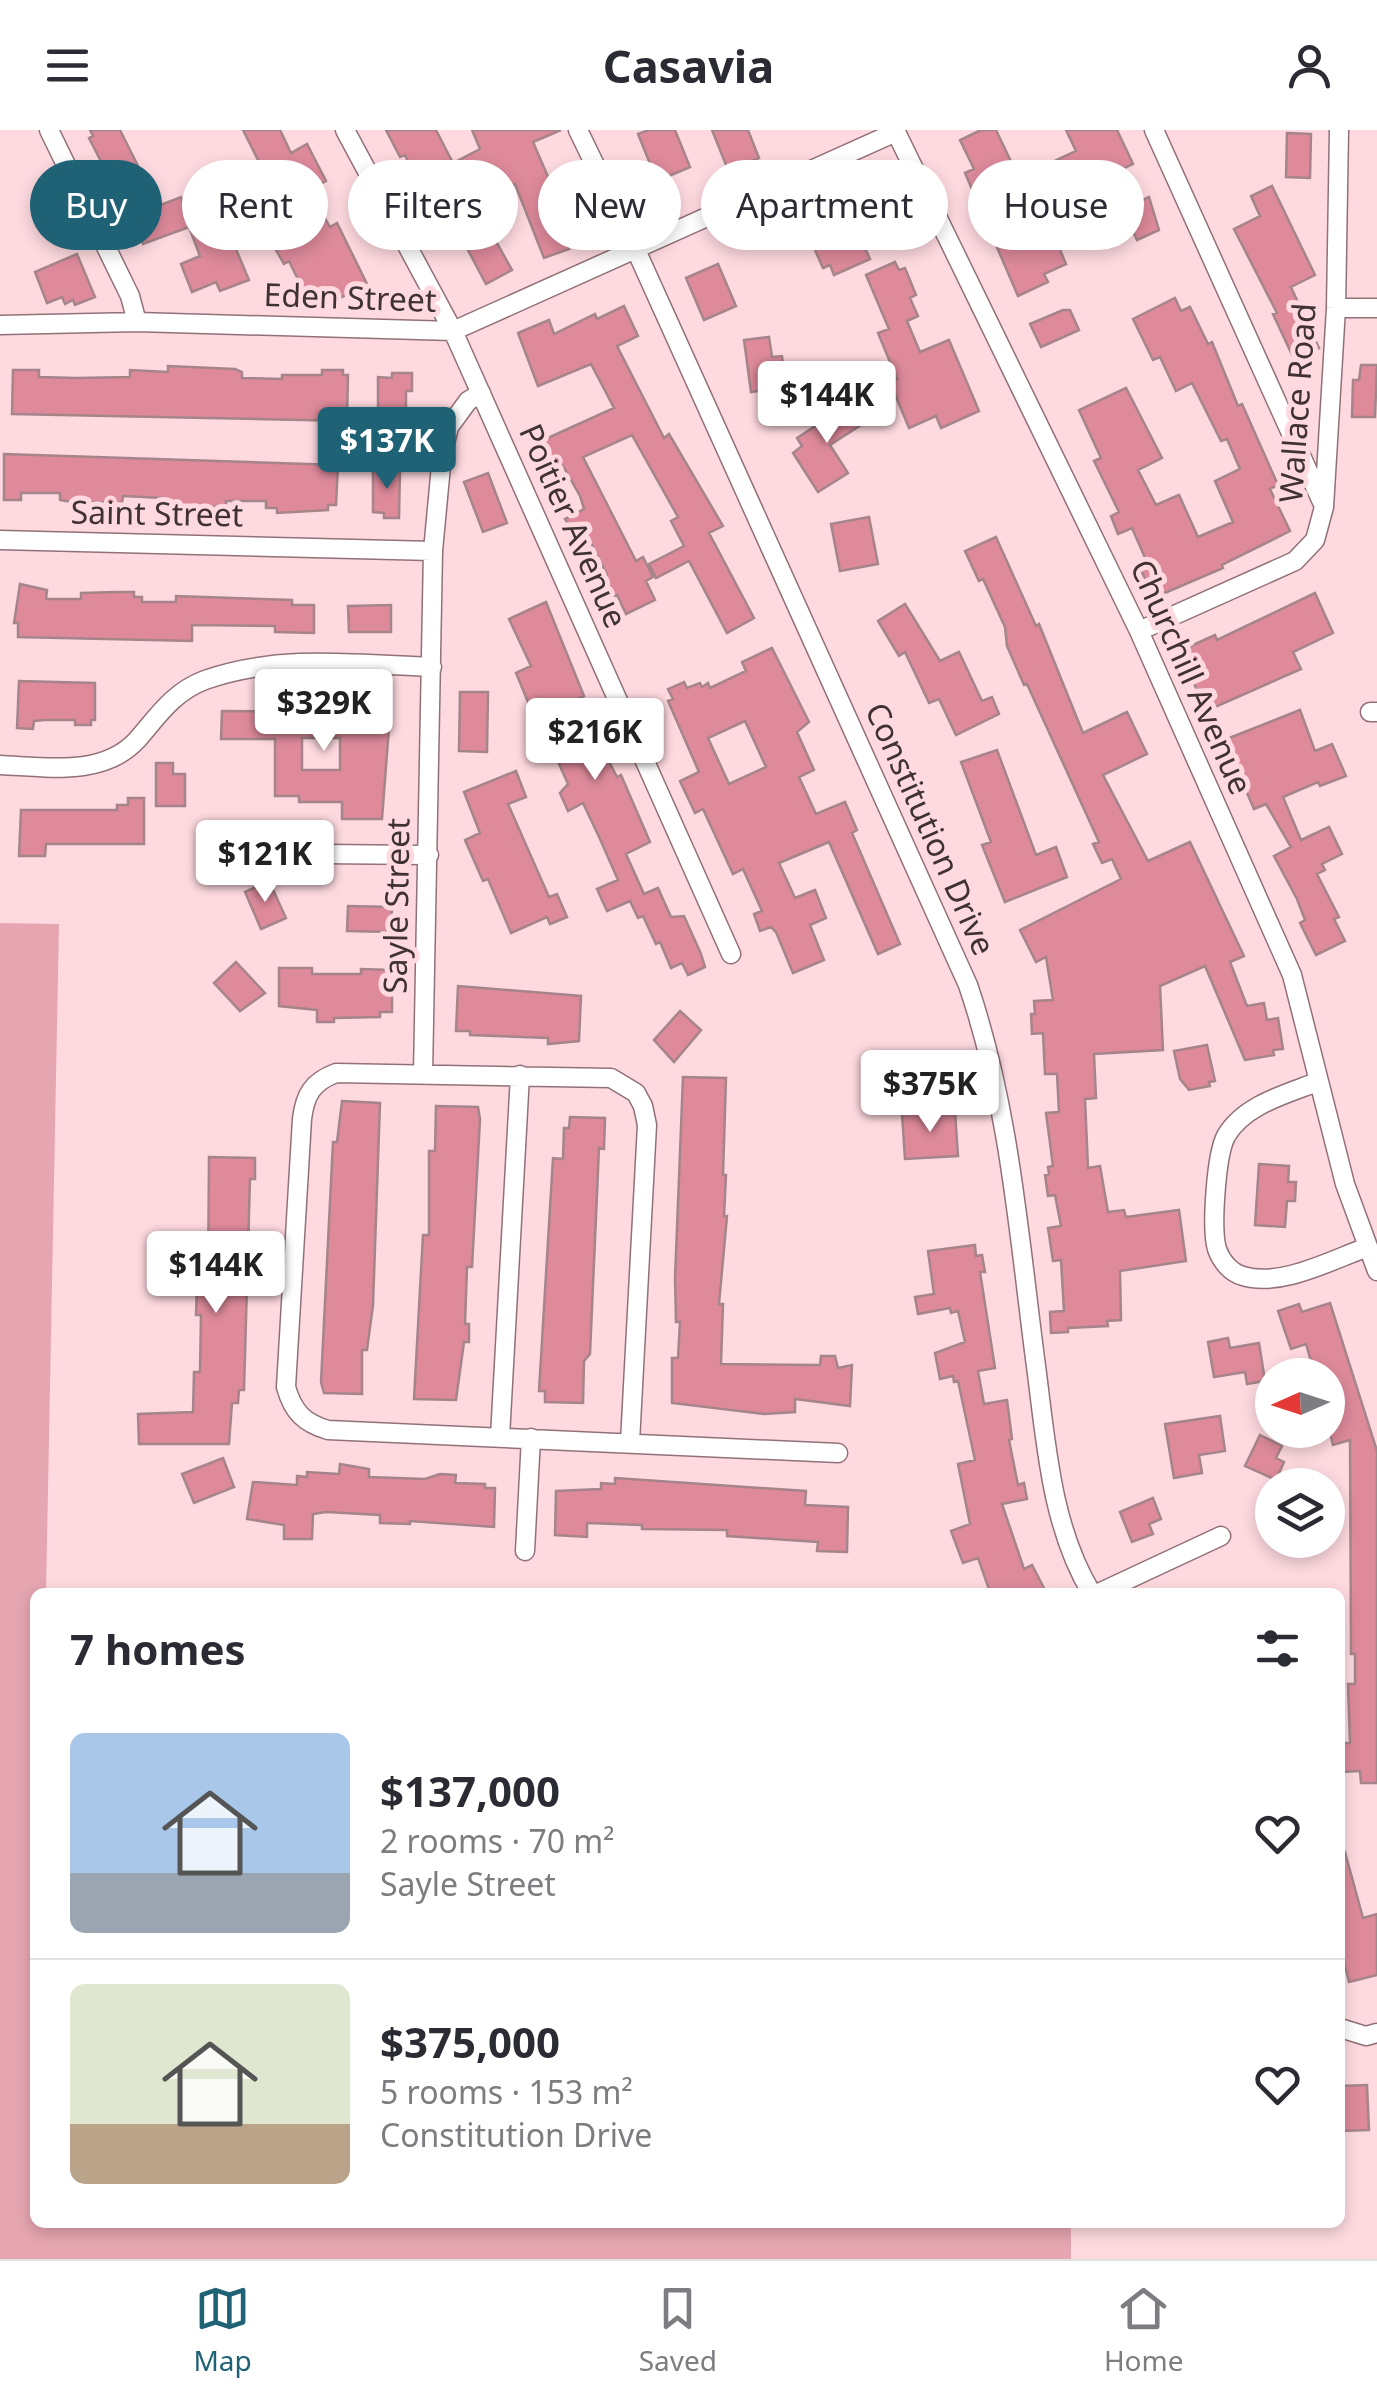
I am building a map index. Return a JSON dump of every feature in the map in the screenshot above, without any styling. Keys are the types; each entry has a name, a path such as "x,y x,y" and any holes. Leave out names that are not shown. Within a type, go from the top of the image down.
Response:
{"street":[{"path":"49,130 130,296 136,322"},
{"name":"Poitier Avenue","path":"345,130 453,331 731,954"},
{"name":"Constitution Drive","path":"578,130 592,160"},
{"path":"1154,130 1324,507"},
{"name":"Wallace Road","path":"1140,631 1295,561 1315,540 1324,507 1336,308 1339,130"},
{"name":"Eden Street","path":"681,229 895,131"},
{"name":"Churchill Avenue","path":"895,131 1140,631 1292,975 1345,1184 1377,1271"},
{"name":"Eden Street","path":"0,325 136,322 453,331 636,250"},
{"name":"Constitution Drive","path":"636,250 968,985 989,1047 1002,1105 1048,1456 1070,1558 1089,1588"},
{"path":"1336,308 1377,308"},
{"name":"Sayle Street","path":"423,1074 434,551 442,454 450,427 468,402 481,393"},
{"name":"Saint Street","path":"0,540 434,551"},
{"path":"0,765 88,766 112,760 127,750 161,709 180,693 204,680 250,668 300,662 432,667"},
{"path":"320,854 429,855"},
{"path":"630,1442 647,1125 643,1106 626,1084 611,1078 336,1073 313,1086 304,1100 286,1387 300,1416 328,1430 838,1453"},
{"path":"500,1436 520,1076"},
{"path":"1317,1082 1247,1113 1226,1136 1218,1164 1216,1248 1226,1266 1242,1276 1268,1278 1368,1247"},
{"path":"525,1551 531,1438"},
{"path":"1110,1588 1221,1536"},
{"path":"1345,2030 1366,2036 1377,2034"}],"shaded area":[{"path":"0,923 59,924 46,1588 30,1588 30,2228 1071,2228 1071,2259 0,2259"}],"building":[{"path":"90,130 120,130 135,160 100,160 89,138 93,136"},
{"path":"243,130 280,130 291,153 307,144 315,160 258,160"},
{"path":"386,130 436,130 451,160 407,160 405,155 400,157"},
{"path":"472,130 561,130 533,142 541,160 538,243 518,192 518,160 459,160 480,149"},
{"path":"675,130 690,167 681,171 681,160 649,160 638,134"},
{"path":"712,130 748,130 759,158 724,160"},
{"path":"981,130 996,130 1010,160 970,160 960,140"},
{"path":"1066,130 1117,130 1131,160 1057,160 1076,151"},
{"path":"1287,133 1311,134 1310,178 1286,177"},
{"path":"1272,186 1315,275 1291,287 1319,348 1294,359 1273,314 1277,313 1234,229 1260,216 1251,196"},
{"path":"181,197 182,200 182,230 162,237 162,204"},
{"path":"1149,197 1159,230 1144,237 1144,199"},
{"path":"328,223 330,227 337,223 367,284 340,298 335,289 309,302 289,261 284,264 276,250 328,250"},
{"path":"198,250 236,250 249,280 220,291 216,282 192,292 181,264 200,256"},
{"path":"468,250 501,250 512,270 486,284"},
{"path":"541,250 566,250 544,258"},
{"path":"815,250 866,250 870,259 834,275 830,265 823,268"},
{"path":"998,250 1060,250 1066,264 1044,274 1048,282 1018,296"},
{"path":"77,254 95,297 75,305 73,300 65,304 62,297 47,303 35,272"},
{"path":"895,262 899,270 905,268 916,295 910,298 918,316 907,321 920,352 949,340 979,411 941,428 936,416 909,428 890,382 897,379 878,333 889,329 866,275"},
{"path":"718,264 736,306 704,320 686,278"},
{"path":"1175,298 1181,311 1190,307 1208,344 1212,342 1238,406 1242,404 1278,485 1270,489 1290,531 1222,565 1223,568 1153,598 1138,563 1146,560 1132,528 1118,534 1111,516 1119,512 1094,461 1101,458 1079,410 1126,388 1162,458 1138,470 1156,505 1179,495 1198,537 1233,522 1215,481 1240,469 1227,439 1221,441 1192,383 1176,391 1160,357 1153,360 1133,319"},
{"path":"624,306 638,336 617,346 664,438 669,434 723,526 709,533 754,618 727,633 689,561 656,578 649,564 684,546 671,521 678,517 632,435 583,457 636,561 643,557 653,577 646,581 655,600 626,614 617,595 611,598 606,588 602,578 607,575 589,539 580,544 565,519 584,509 580,496 563,466 551,471 539,442 614,408 591,364 538,386 518,333 549,320 554,334 595,314 597,319"},
{"path":"1070,310 1079,330 1041,347 1030,324"},
{"path":"769,337 772,357 782,356 786,387 751,392 744,340"},
{"path":"1361,365 1377,365 1375,417 1352,417 1353,380 1359,380"},
{"path":"168,366 235,369 242,372 242,378 282,379 282,375 322,375 322,370 343,370 343,375 348,375 347,421 12,414 13,370 39,370 39,377 130,377 130,370 168,372"},
{"path":"392,373 412,373 412,391 406,391 406,423 378,423 378,377 392,378"},
{"path":"854,400 867,421 830,445 848,473 818,492 793,453 802,446 797,438"},
{"path":"4,454 338,465 336,505 328,505 328,510 277,513 277,508 266,508 266,501 226,501 226,507 174,506 162,503 162,498 123,496 122,503 71,502 60,500 60,493 21,493 21,500 4,500"},
{"path":"373,469 400,469 399,518 384,518 384,513 373,512"},
{"path":"488,473 507,523 483,532 464,482"},
{"path":"869,517 878,564 840,571 831,524"},
{"path":"996,537 1036,626 1039,624 1083,733 1127,712 1147,754 1103,775 1148,861 1190,842 1244,956 1230,962 1247,1006 1264,1003 1267,1020 1278,1018 1283,1049 1273,1050 1274,1055 1245,1060 1205,966 1160,986 1163,1050 1094,1054 1096,1098 1085,1099 1088,1168 1100,1166 1108,1212 1124,1210 1126,1217 1179,1210 1186,1261 1120,1271 1121,1320 1107,1321 1108,1326 1068,1328 1068,1332 1051,1333 1050,1312 1064,1311 1061,1260 1053,1261 1048,1228 1061,1226 1055,1195 1048,1196 1045,1175 1049,1174 1048,1167 1053,1166 1046,1113 1059,1112 1057,1074 1045,1074 1043,1033 1032,1034 1031,1014 1035,1014 1034,1001 1053,1000 1046,957 1036,962 1020,930 1121,879 1112,859 1102,863 1093,844 1099,842 1007,646 1005,627 965,551"},
{"path":"20,584 47,590 46,599 81,599 81,593 134,592 134,597 142,597 142,602 176,602 176,596 292,600 292,605 314,605 314,633 275,632 275,626 192,625 192,641 18,637 18,623 14,623"},
{"path":"1315,593 1333,633 1293,652 1301,669 1206,711 1180,651 1215,635 1217,640"},
{"path":"546,602 584,696 553,709 566,738 596,725 606,747 602,748 617,777 621,775 650,842 626,854 644,894 658,888 671,917 684,916 701,954 705,967 688,975 682,963 671,968 660,942 656,944 643,916 638,918 630,901 607,911 597,889 618,880 583,803 568,811 560,793 568,784 555,755 561,753 534,752 541,750 536,739 542,736 516,673 531,666 509,619"},
{"path":"905,604 940,661 959,652 982,701 992,697 999,714 956,735 939,699 929,703 905,652 899,656 878,621"},
{"path":"391,605 391,632 349,632 348,606"},
{"path":"772,648 809,722 797,732 814,770 799,777 816,814 845,802 857,830 852,833 900,944 878,954 829,842 779,863 795,898 815,890 826,918 810,925 824,960 793,973 776,932 771,927 760,931 754,914 762,911 743,869 733,874 703,809 695,813 680,781 699,772 668,701 673,699 668,689 684,682 687,688 708,683 710,688 746,671 742,662","holes":["745,721 766,767 729,784 708,738"]},
{"path":"19,681 95,683 95,720 91,720 91,725 75,725 75,720 34,721 33,729 17,728"},
{"path":"460,692 488,692 487,752 459,751"},
{"path":"344,701 384,702 384,714 390,714 382,819 342,819 342,802 299,802 299,796 275,796 275,739 221,739 222,711 344,712","holes":["302,738 340,738 340,770 302,770"]},
{"path":"1300,710 1315,751 1332,744 1346,776 1320,786 1318,782 1283,797 1301,840 1329,827 1342,854 1322,864 1325,870 1317,874 1339,917 1334,919 1345,941 1316,955 1300,923 1305,920 1297,899 1274,856 1291,847 1266,804 1254,809 1224,740"},
{"path":"997,750 1036,855 1056,847 1067,877 1005,902 982,845 991,842 961,762"},
{"path":"156,763 173,763 173,774 185,774 185,806 156,806"},
{"path":"516,771 526,797 508,804 549,897 557,894 567,917 550,924 547,917 511,933 488,879 483,881 465,840 480,833 464,792"},
{"path":"128,798 144,798 144,844 46,844 45,856 19,856 21,810 117,810 117,805 128,805"},
{"path":"225,827 250,828 248,871 222,870"},
{"path":"269,881 286,918 261,929 245,892"},
{"path":"348,906 392,907 391,932 347,931"},
{"path":"236,962 265,993 240,1011 214,983"},
{"path":"279,968 312,968 312,974 392,970 392,1012 380,1012 380,1017 317,1022 317,1010 279,1006"},
{"path":"458,986 581,996 579,1041 548,1044 548,1038 456,1031"},
{"path":"680,1011 701,1030 674,1062 654,1040"},
{"path":"1207,1045 1215,1081 1209,1082 1210,1086 1189,1090 1180,1079 1174,1051"},
{"path":"683,1077 726,1078 723,1175 727,1216 719,1304 723,1304 721,1364 820,1365 821,1356 835,1356 838,1368 852,1365 850,1406 795,1399 795,1412 764,1414 672,1403 672,1358 678,1358 680,1322 676,1322 675,1278"},
{"path":"342,1101 380,1103 373,1305 367,1350 362,1350 362,1394 324,1393 321,1382 333,1142 337,1142"},
{"path":"436,1106 478,1107 480,1119 472,1267 467,1267 465,1324 469,1324 469,1342 464,1342 456,1400 414,1399 423,1235 429,1235 429,1151 435,1151"},
{"path":"955,1111 958,1156 905,1159 902,1114"},
{"path":"570,1117 605,1118 604,1149 599,1148 590,1354 584,1361 583,1403 545,1402 545,1391 539,1391 553,1158 563,1159 564,1128 569,1128"},
{"path":"209,1157 255,1158 255,1179 250,1179 244,1390 239,1390 238,1403 232,1403 229,1444 139,1444 138,1414 193,1412 194,1372 200,1372 197,1284 208,1284"},
{"path":"1259,1164 1289,1166 1288,1182 1296,1182 1295,1201 1287,1201 1285,1227 1255,1225"},
{"path":"975,1245 976,1256 982,1255 985,1272 980,1272 995,1368 978,1371 984,1404 1007,1400 1012,1439 1009,1440 1018,1485 1024,1483 1027,1499 1002,1504 1024,1569 1032,1565 1044,1588 989,1588 978,1558 963,1563 951,1531 970,1524 958,1464 975,1460 958,1381 954,1382 953,1376 940,1379 935,1353 965,1342 958,1311 951,1313 950,1308 918,1314 915,1297 934,1294 928,1251"},
{"path":"1330,1303 1377,1451 1377,1783 1361,1783 1360,1771 1345,1772 1345,1743 1350,1743 1348,1684 1355,1684 1355,1654 1351,1654 1350,1440 1345,1441 1345,1358 1310,1358 1306,1344 1291,1349 1278,1311 1299,1304 1302,1312"},
{"path":"1228,1338 1230,1348 1259,1343 1261,1358 1255,1358 1255,1383 1247,1384 1245,1372 1214,1377 1208,1342"},
{"path":"1220,1416 1225,1451 1199,1455 1202,1473 1174,1478 1165,1424"},
{"path":"1255,1445 1281,1448 1276,1458 1284,1462 1281,1468 1255,1471 1245,1466"},
{"path":"223,1458 234,1487 194,1503 182,1474"},
{"path":"340,1464 369,1469 369,1477 425,1479 440,1474 456,1475 455,1483 495,1488 494,1527 410,1521 380,1523 380,1515 326,1512 313,1514 312,1539 284,1539 284,1525 247,1519 253,1482 297,1485 297,1476 307,1477 307,1472 339,1474"},
{"path":"615,1478 806,1491 805,1505 848,1507 847,1552 817,1551 818,1542 727,1536 727,1530 642,1529 642,1525 587,1523 587,1537 555,1535 556,1491 601,1489 601,1483 615,1484"},
{"path":"1153,1498 1161,1519 1149,1524 1153,1534 1132,1542 1120,1512"},
{"path":"1345,1852 1363,1918 1377,1914 1377,1975 1349,1982 1345,1966"},
{"path":"1367,2085 1369,2130 1345,2131 1345,2086"}]}
